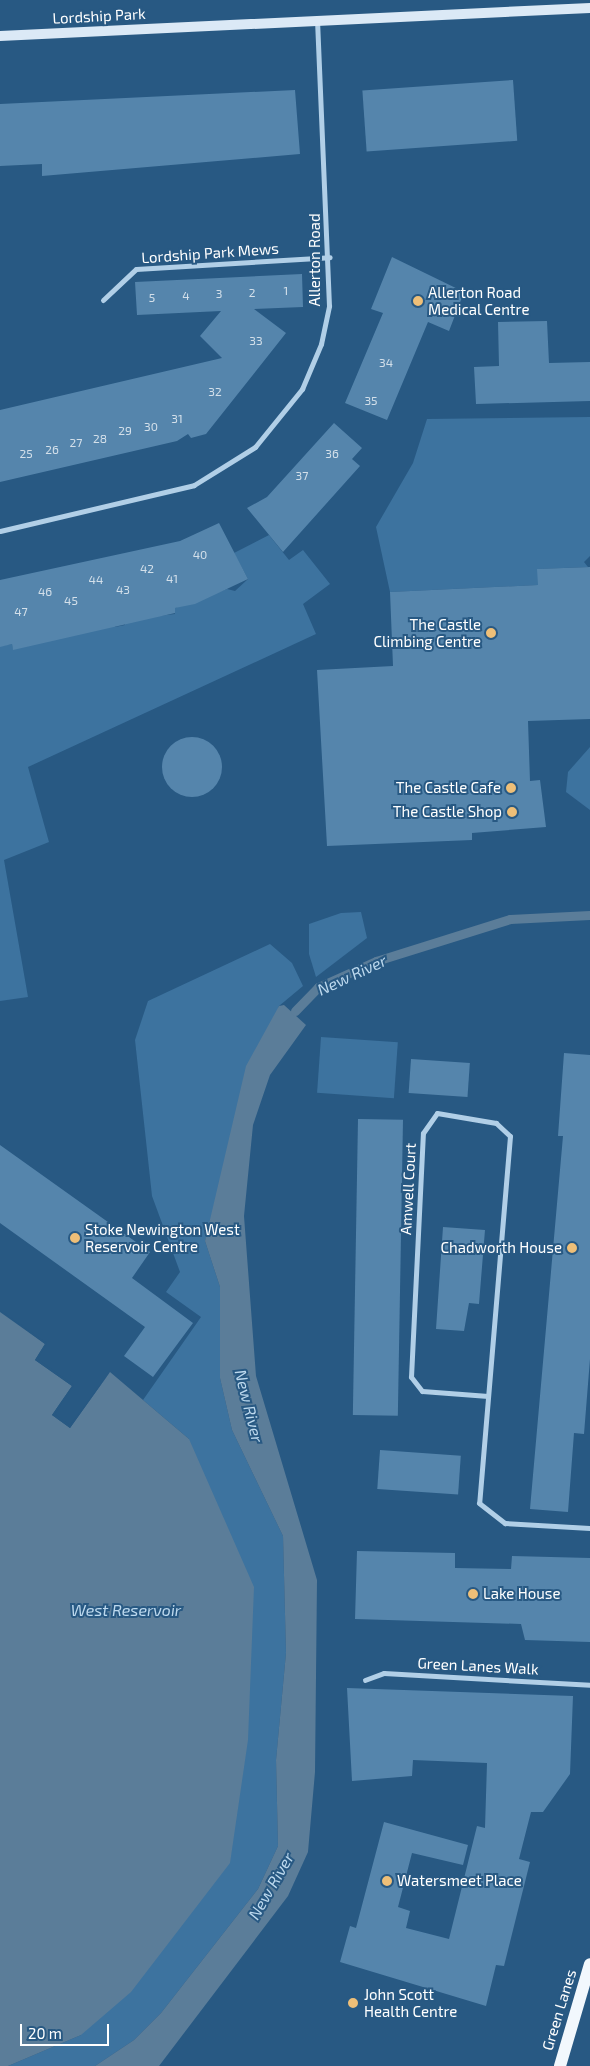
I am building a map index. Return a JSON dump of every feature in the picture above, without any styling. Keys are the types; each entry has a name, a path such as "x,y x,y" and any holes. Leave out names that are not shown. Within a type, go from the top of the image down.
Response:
{"main road":[{"name":"Lordship Park","path":"0,36 590,8"},
{"name":"Green Lanes","path":"560,2066 590,1964"}],"street":[{"name":"Allerton Road","path":"0,532 194,485 255,447 302,389 321,344 329,306 330,257 317,20"},
{"name":"Lordship Park Mews","path":"103,300 136,269 330,257"},
{"name":"Amwell Court","path":"488,1396 422,1391 411,1377 423,1133 437,1113 496,1123 510,1136 488,1396 478,1503 505,1522 590,1528"},
{"name":"Green Lanes Walk","path":"366,1680 384,1673 590,1685"}],"shaded area":[{"path":"590,417 590,556 584,562 588,567 538,569 538,585 390,592 376,527 413,463 427,419"},
{"path":"269,535 289,560 303,550 330,584 303,604 316,634 28,767 49,842 4,860 28,997 0,1001 0,646 12,644 13,649 114,622 115,627 125,625 125,620 175,614 175,608 227,589 235,591 248,579 234,553"},
{"path":"590,747 590,810 566,792 568,772"},
{"path":"361,912 367,938 316,977 309,954 309,924 341,913"},
{"path":"270,944 292,963 303,986 279,1006 205,1241 220,1287 220,1378 232,1430 283,1536 286,1653 276,1760 278,1846 258,1889 161,2013 134,2040 95,2066 8,2066 81,2035 189,1439 143,1400 201,1317 166,1292 180,1272 152,1196 135,1040 148,1001"},
{"path":"321,1037 398,1042 394,1098 317,1093"}],"water":[{"path":"284,1005 306,1025 270,1075 253,1125 244,1216 256,1376 317,1580 315,1772 308,1852 288,1896 159,2066 95,2066 134,2040 161,2013 258,1889 278,1846 276,1760 286,1653 283,1536 232,1430 220,1378 220,1287 205,1241 246,1066 279,1006"},
{"name":"West Reservoir","path":"0,1312 45,1344 35,1360 72,1386 52,1415 70,1428 110,1372 189,1439 254,1587 248,1740 230,1863 131,1992 81,2035 8,2066 0,2066"}],"pier":[{"path":"0,1310 47,1343 38,1359 74,1385 55,1414 70,1425 110,1372 70,1428 52,1415 72,1386 35,1360 45,1344"}],"building":[{"path":"513,80 517,141 367,151 362,91"},
{"path":"295,90 300,154 42,176 42,164 0,166 0,104"},
{"path":"392,257 464,292 449,331 428,322 387,420 345,403 383,313 371,309"},
{"path":"302,274 303,307 254,309 286,333 206,434 191,438 188,434 177,441 0,482 0,410 222,358 200,336 221,311 137,315 135,282"},
{"path":"547,321 549,363 590,362 590,401 476,404 474,367 499,366 498,322"},
{"path":"334,423 362,448 352,459 360,466 283,552 247,508 267,497"},
{"path":"219,523 248,579 195,604 175,608 175,613 13,650 12,644 0,647 0,580 180,541"},
{"path":"590,567 590,719 528,721 530,781 540,780 546,827 472,833 472,840 327,846 317,670 393,666 390,592 538,585 537,569"},
{"path":"192,737 209,742 217,750 222,767 217,784 209,792 192,797 175,792 167,784 162,767 167,750 175,742"},
{"name":"Chadworth House","path":"564,1053 590,1055 590,1359 584,1434 574,1433 568,1512 530,1509 563,1136 558,1136"},
{"path":"411,1059 470,1063 467,1097 409,1093"},
{"path":"358,1119 403,1120 398,1416 353,1415"},
{"name":"Stoke Newington West Reservoir Centre","path":"0,1145 150,1252 132,1278 193,1323 153,1377 124,1356 145,1327 0,1223"},
{"path":"443,1227 485,1230 479,1304 469,1303 464,1331 436,1329"},
{"path":"380,1450 461,1456 458,1495 377,1489"},
{"name":"Lake House","path":"357,1551 455,1553 455,1568 511,1569 512,1556 590,1558 590,1642 525,1640 521,1624 355,1619"},
{"path":"347,1688 573,1696 570,1774 543,1812 531,1812 519,1859 530,1862 504,1966 496,1965 486,2006 340,1962 350,1926 356,1928 384,1822 468,1845 463,1865 412,1853 398,1907 410,1911 406,1928 449,1939 477,1826 485,1828 487,1763 413,1760 412,1776 352,1781"}],"waterway":[{"name":"New River","path":"295,1011 318,987 376,961 510,919 590,915"}],"place":[{"name":"Allerton Road Medical Centre","path":"418,301"},
{"name":"The Castle Climbing Centre","path":"491,633"},
{"name":"The Castle Cafe","path":"511,788"},
{"name":"The Castle Shop","path":"512,812"},
{"name":"Stoke Newington West Reservoir Centre","path":"75,1238"},
{"name":"Chadworth House","path":"572,1248"},
{"name":"Lake House","path":"473,1594"},
{"name":"Watersmeet Place","path":"387,1881"},
{"name":"John Scott Health Centre","path":"353,2003"}]}
